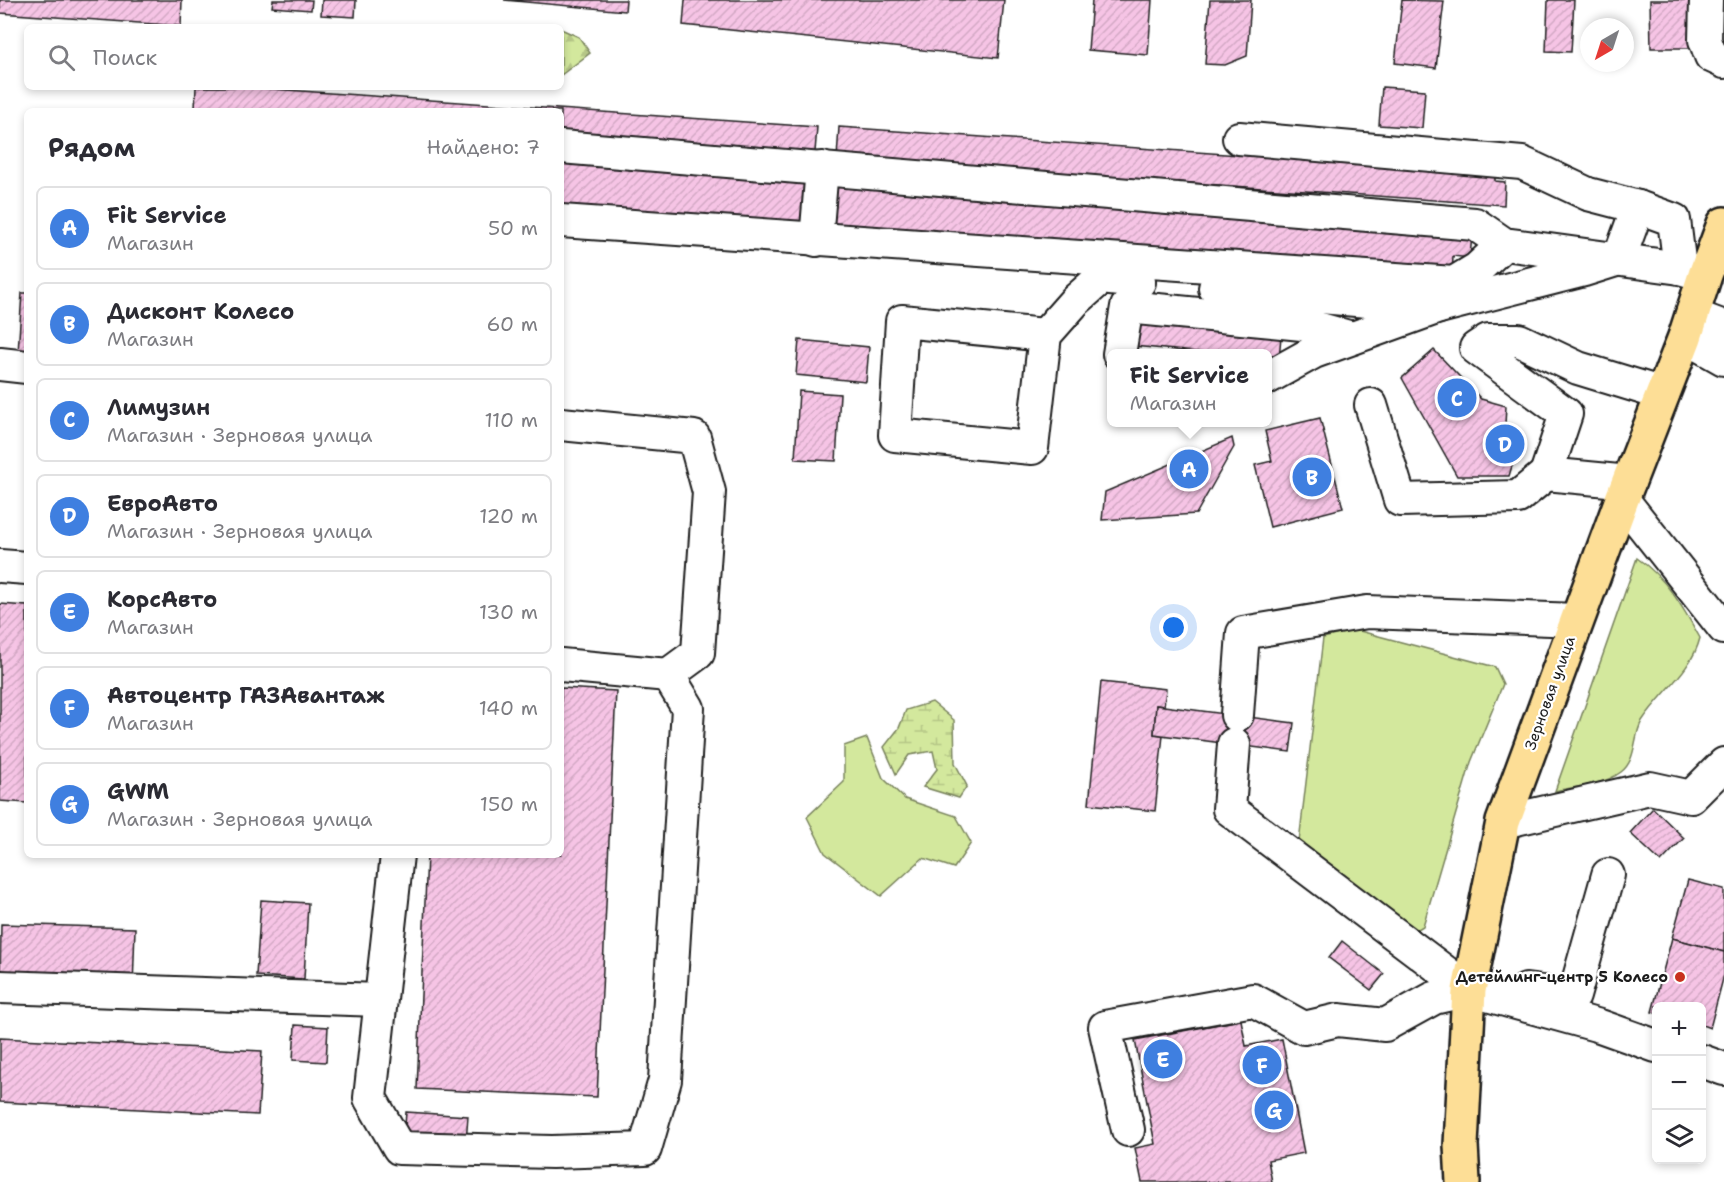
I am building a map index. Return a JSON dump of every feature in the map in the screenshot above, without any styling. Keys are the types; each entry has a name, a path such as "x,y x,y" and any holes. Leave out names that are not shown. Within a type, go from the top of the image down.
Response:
{"main road":[{"name":"Зерновая улица","path":"1463,1182 1461,1144 1469,990 1503,822 1688,326 1692,271 1724,224"}],"lane":[{"path":"1706,0 1705,40 1711,56 1724,62"},
{"path":"564,147 1475,225 1504,244 1692,271 1674,220 1638,207 1588,194 1522,163 1239,138"},
{"path":"816,240 822,168"},
{"path":"1619,259 1638,207"},
{"path":"564,221 1454,283 1478,269 1504,244"},
{"path":"1272,375 1314,352 1439,307 1619,259"},
{"path":"1045,335 902,321 895,435 1032,448 1045,335 1075,301 1101,278 1439,307"},
{"path":"1120,349 1127,307 1302,324 1352,338"},
{"path":"1688,326 1724,327"},
{"path":"1688,326 1724,359"},
{"path":"1371,405 1400,500 1518,497 1546,474 1566,414 1476,348 1488,340 1519,340 1578,368 1663,394"},
{"path":"0,364 24,367"},
{"path":"564,424 694,437 709,492 698,653 668,675 564,664"},
{"path":"1546,474 1626,491 1724,628"},
{"path":"0,566 24,568"},
{"path":"1577,620 1367,612 1243,633 1229,809 1469,990 1600,1026 1652,1045"},
{"path":"397,858 370,1098 399,1148 552,1152 645,1149 665,1080 688,708 668,675"},
{"path":"1503,822 1650,788 1691,797 1724,764"},
{"path":"1501,999 1517,989 1574,996 1608,875"},
{"path":"0,987 380,1000"},
{"path":"1128,1130 1105,1027 1253,1000 1304,1028 1338,1020 1385,1025 1434,998 1469,990"},
{"path":"1706,1063 1724,1069"}],"green space":[{"path":"564,30 579,37 590,53 564,73"},
{"path":"1637,558 1657,575 1680,604 1700,638 1696,650 1683,671 1642,721 1630,761 1621,772 1589,785 1555,791"},
{"path":"1356,630 1495,667 1503,684 1471,762 1423,926 1410,934 1323,870 1299,842 1323,638"},
{"path":"932,702 954,720 955,763 967,786 959,798 923,787 937,769 933,751 909,755 896,774 884,747 899,728 906,710"},
{"path":"867,738 883,778 905,799 956,816 971,843 954,868 923,858 881,896 825,853 807,817 844,782 844,746"}],"building":[{"path":"0,0 182,0 181,24 0,13"},
{"path":"273,0 312,0 311,10 272,7"},
{"path":"322,0 356,0 355,17 321,15"},
{"path":"504,0 626,0 625,11"},
{"path":"685,0 1004,0 998,58 683,25"},
{"path":"1092,0 1152,0 1148,55 1088,50"},
{"path":"1210,0 1251,0 1247,56 1225,65 1205,64"},
{"path":"1402,0 1444,1 1436,68 1395,63"},
{"path":"1548,0 1574,0 1571,52 1546,51"},
{"path":"1650,0 1692,0 1693,48 1651,48"},
{"path":"1382,87 1425,90 1422,128 1379,125"},
{"path":"196,90 288,90 545,108 195,108"},
{"path":"564,109 817,127 815,152 564,135"},
{"path":"839,127 1495,173 1495,181 1505,182 1504,205 837,158"},
{"path":"564,160 813,177 810,227 564,210"},
{"path":"829,184 1472,234 1470,258 1453,256 1452,276 826,225"},
{"path":"22,293 24,293 24,353 18,353"},
{"path":"1135,323 1281,336 1279,359 1272,358 1272,349 1164,349 1133,346"},
{"path":"799,340 869,347 866,382 796,375"},
{"path":"1434,350 1481,399 1506,406 1505,424 1520,440 1509,476 1457,476 1402,378"},
{"path":"799,391 840,394 836,461 795,459"},
{"path":"1320,418 1343,508 1270,527 1255,465 1272,461 1265,431"},
{"path":"1232,438 1234,447 1196,514 1102,520 1105,492"},
{"path":"0,604 24,606 24,803 0,801"},
{"path":"1101,682 1166,689 1164,706 1156,705 1154,734 1163,735 1155,811 1089,804"},
{"path":"564,688 616,691 597,1097 417,1089 427,858 564,858"},
{"path":"1156,705 1294,723 1290,752 1154,734"},
{"path":"1653,808 1684,838 1661,862 1630,833"},
{"path":"1688,880 1724,889 1724,952 1672,938"},
{"path":"261,900 308,903 304,979 256,976"},
{"path":"1,924 135,928 133,988 0,983"},
{"path":"1672,938 1724,952 1724,975 1710,1028 1706,1026 1706,1002 1655,1002"},
{"path":"1342,941 1384,974 1371,990 1329,958"},
{"path":"1241,1020 1246,1046 1282,1039 1304,1153 1268,1160 1272,1182 1142,1182 1135,1148 1155,1144 1135,1040"},
{"path":"295,1025 328,1027 326,1062 293,1060"},
{"path":"0,1038 262,1051 258,1115 0,1102"},
{"path":"406,1112 468,1116 466,1143 404,1139"}],"place":[{"name":"Лимузин","path":"1457,398"},
{"name":"ЕвроАвто","path":"1505,444"},
{"name":"Fit Service","path":"1189,469"},
{"name":"Дисконт Колесо","path":"1312,477"},
{"name":"Детейлинг-центр 5 Колесо","path":"1680,977"},
{"name":"КорсАвто","path":"1163,1059"},
{"name":"Автоцентр ГАЗАвантаж","path":"1262,1065"},
{"name":"GWM","path":"1274,1110"}]}
